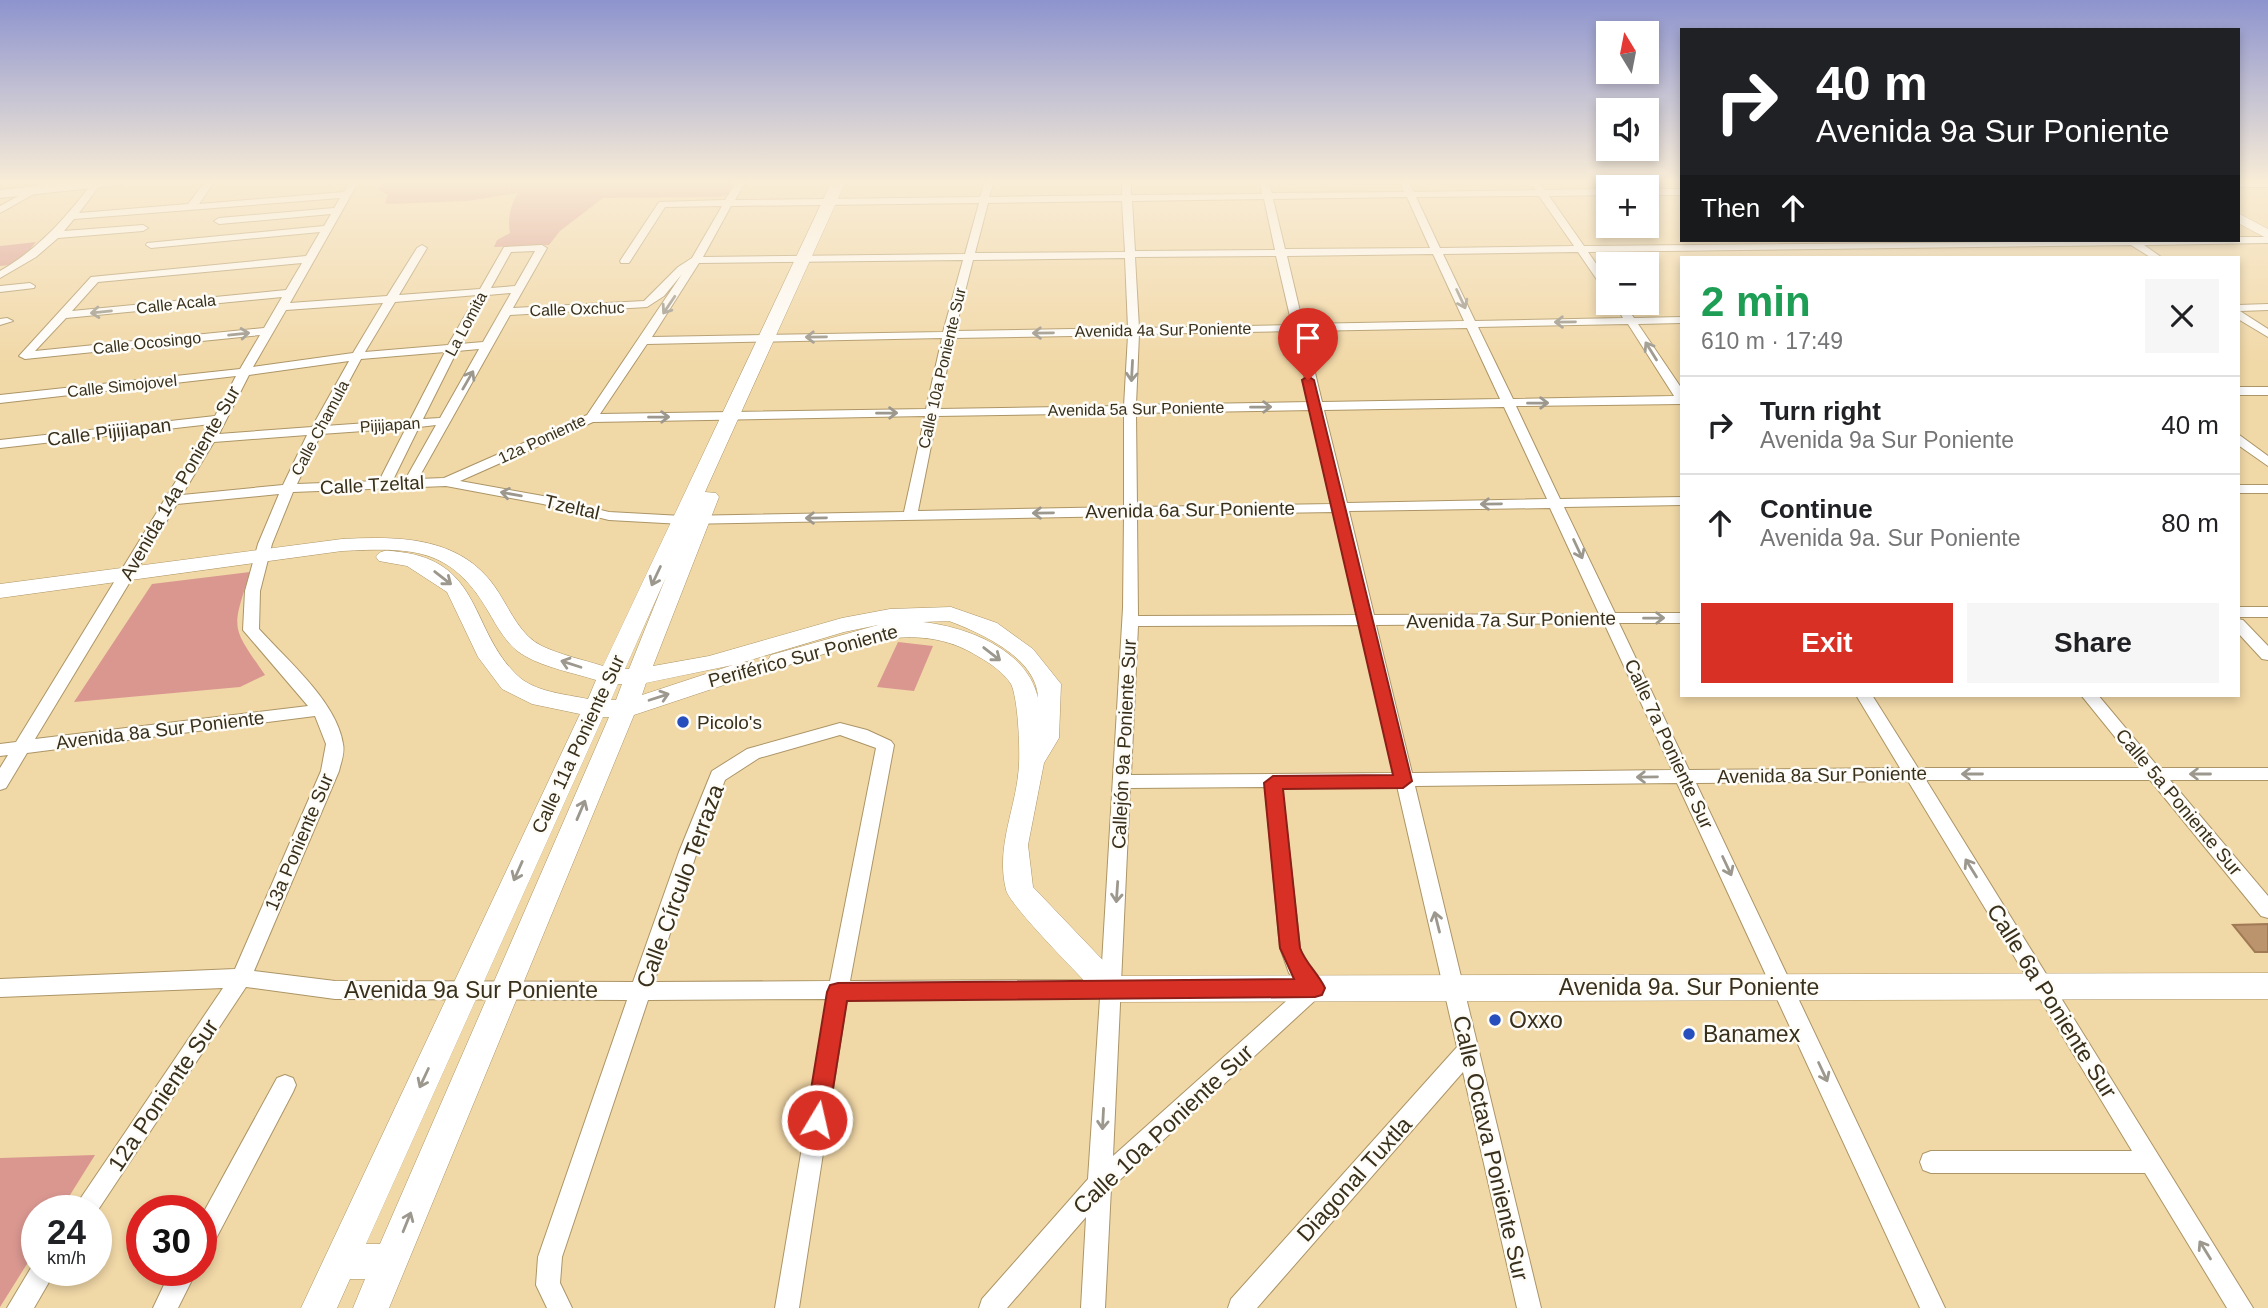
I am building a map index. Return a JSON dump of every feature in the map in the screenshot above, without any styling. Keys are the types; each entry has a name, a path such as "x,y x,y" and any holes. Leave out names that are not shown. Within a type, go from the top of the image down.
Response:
{"main road":[{"name":"Calle 11a Poniente Sur","path":"319,1308 592,708 690,520 775,338 815,242"},
{"name":"Calle 11a Poniente Sur","path":"371,1308 502,992 638,677 690,520"},
{"name":"Periférico Sur Poniente","path":"254,559 386,543 428,547 456,561 481,581 513,634 533,651 608,676 638,677 710,664 842,625 890,615 951,614 989,628 1026,654 1049,684 1047,738 1032,763"},
{"name":"Periférico Sur Poniente","path":"254,559 376,556 412,561 435,572 456,588 489,657 510,683 540,698 592,708 624,709 759,665 881,632 938,628 976,641 1003,662 1024,687 1027,739 1032,763"},
{"path":"0,591 254,559"},
{"path":"1032,763 1015,845 1020,891 1111,989"},
{"name":"Avenida 9a. Sur Poniente","path":"1111,989 2268,986"},
{"path":"340,1262 391,1261"}],"street":[{"path":"3,271 43,249 49,242"},
{"path":"151,245 183,242"},
{"name":"Avenida 14a Poniente Sur","path":"0,783 210,438 244,372 318,242"},
{"path":"625,261 637,242"},
{"name":"12a Poniente","path":"446,482 591,418 644,341 705,242"},
{"name":"Calle 10a Poniente Sur","path":"910,516 948,335 973,242"},
{"name":"Callejón 9a Poniente Sur","path":"1093,1308 1124,782 1130,621 1133,512 1130,409 1134,331 1128,242"},
{"name":"Calle Octava Poniente Sur","path":"1278,242 1529,1308"},
{"name":"Calle 7a Poniente Sur","path":"1434,242 1933,1308"},
{"path":"1575,242 1596,271"},
{"path":"695,260 1846,242"},
{"path":"1852,242 1866,256"},
{"path":"1996,242 2014,256"},
{"path":"2134,242 2154,256"},
{"name":"Calle Chamula","path":"254,559 318,430 391,298 422,248"},
{"name":"La Lomita","path":"384,484 453,347 508,249 542,248 410,482"},
{"path":"61,315 95,279 310,259"},
{"name":"Calle Oxchuc","path":"507,312 647,304 658,298 684,265 695,260"},
{"path":"0,289 30,286"},
{"path":"282,307 520,289"},
{"name":"Calle Acala","path":"61,315 291,293"},
{"path":"2240,308 2268,307"},
{"name":"Calle Ocosingo","path":"61,315 25,356 269,331"},
{"path":"1628,315 1680,397"},
{"path":"2240,315 2268,334"},
{"name":"Avenida 4a Sur Poniente","path":"644,341 1680,320"},
{"name":"Calle Simojovel","path":"0,399 244,372 358,356 488,345"},
{"path":"2240,391 2268,391"},
{"name":"Avenida 5a Sur Poniente","path":"591,418 1680,400"},
{"name":"Calle Pijijiapan","path":"0,444 219,419"},
{"name":"Pijijapan","path":"210,438 445,421"},
{"path":"2240,440 2268,462"},
{"name":"Tzeltal","path":"446,482 543,500 609,516 690,520"},
{"name":"Calle Tzeltal","path":"173,500 288,489 446,482"},
{"path":"2240,489 2268,489"},
{"name":"Avenida 6a Sur Poniente","path":"690,520 1680,500"},
{"name":"13a Poniente Sur","path":"241,978 334,757 330,727 319,710 251,630 249,617 254,559"},
{"path":"2240,612 2268,612"},
{"name":"Avenida 7a Sur Poniente","path":"1130,621 1680,618"},
{"path":"2240,626 2268,655"},
{"name":"Calle 6a Poniente Sur","path":"1865,697 2241,1308"},
{"name":"Calle 5a Poniente Sur","path":"2091,697 2268,910"},
{"name":"Avenida 8a Sur Poniente","path":"0,750 319,710"},
{"name":"Calle Círculo Terraza","path":"561,1308 548,1285 550,1257 688,852 718,776 754,753 840,729 861,734 885,745 838,992 787,1308"},
{"name":"Avenida 8a Sur Poniente","path":"1124,782 1273,783 1912,774 2268,774"},
{"path":"1273,783 1290,948 1296,967 1315,988"},
{"name":"Avenida 9a Sur Poniente","path":"0,988 241,978 335,990 463,992 1111,989"},
{"name":"12a Poniente Sur","path":"95,1195 241,978"},
{"name":"Calle 10a Poniente Sur","path":"991,1308 1100,1183 1315,988"},
{"name":"Diagonal Tuxtla","path":"1240,1308 1468,1050"},
{"path":"217,1211 285,1085"},
{"path":"1931,1162 2151,1162"},
{"path":"19,1308 33,1286"},
{"path":"165,1308 177,1286"}],"shaded area":[{"path":"36,242 16,261 0,266 0,246"},
{"path":"496,242 551,242 549,245 494,247"},
{"path":"250,572 240,606 238,627 245,646 265,675 240,687 74,702 152,584"},
{"path":"898,642 933,646 914,691 877,687"},
{"path":"95,1155 70,1195 21,1195 21,1274 0,1307 0,1158"}],"building":[{"path":"2268,924 2268,952 2255,952 2233,925"}],"place":[{"name":"Picolo's","path":"683,722"},
{"name":"Oxxo","path":"1495,1020"},
{"name":"Banamex","path":"1689,1034"}],"route":[{"path":"817,1120 838,992 1315,988 1296,967 1290,948 1273,783 1403,781 1308,380"}]}
